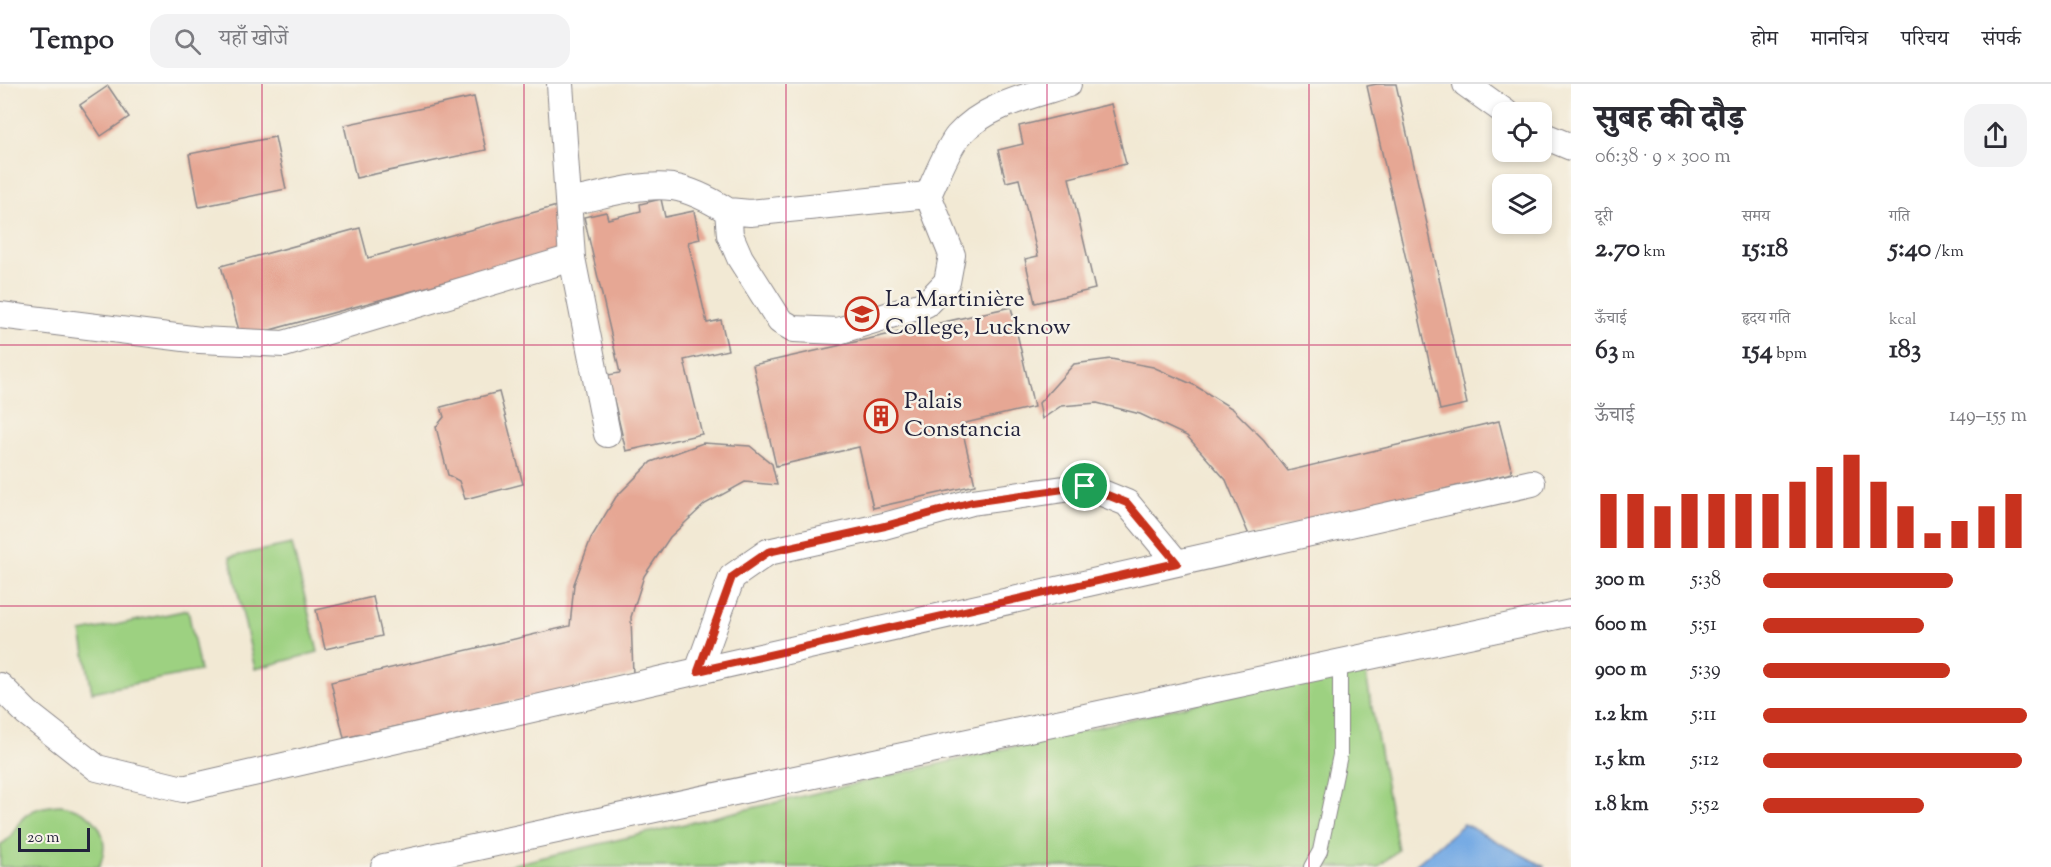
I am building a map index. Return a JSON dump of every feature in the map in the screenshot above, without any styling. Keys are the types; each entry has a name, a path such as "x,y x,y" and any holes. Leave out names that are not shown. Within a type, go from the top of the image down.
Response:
{"street":[{"path":"560,84 572,258 608,434"},
{"path":"728,211 730,235 740,258 780,321 794,328 838,331 926,304 947,282 952,255 928,195 957,137 980,117 1002,106 1068,84"},
{"path":"1466,84 1492,103"},
{"path":"1552,139 1571,147"},
{"path":"569,202 642,188 672,187 711,200 728,211 750,213 928,195"},
{"path":"0,315 200,340 284,344 572,258"},
{"path":"0,686 27,712 97,768 183,789 1532,483"},
{"path":"698,671 732,577 768,552 885,526 972,502 1085,486 1127,503 1177,563"},
{"path":"384,867 1571,613"}],"lane":[{"path":"1311,867 1320,851 1340,755 1340,663"}],"green space":[{"path":"292,544 318,652 255,669 230,557"},
{"path":"188,610 200,671 92,692 81,632"},
{"path":"1364,664 1398,850 1378,867 502,867"},
{"path":"61,805 83,813 98,826 104,844 99,867 0,867 0,845 9,838 23,818 37,809"}],"water":[{"path":"1464,824 1545,867 1413,867"}],"building":[{"path":"1396,84 1467,404 1440,410 1367,86"},
{"path":"108,86 129,117 101,136 80,105"},
{"path":"474,97 486,150 356,178 344,125"},
{"path":"1111,104 1126,164 1069,178 1095,289 1035,303 1025,259 1038,256 1019,179 1006,182 998,150 1023,144 1019,126"},
{"path":"275,137 286,189 199,207 189,154"},
{"path":"661,199 665,217 694,211 700,239 688,242 707,323 721,320 728,350 684,360 702,434 626,451 608,375 620,373 584,217 606,212 608,219 641,211 640,204"},
{"path":"557,206 569,248 241,338 221,266 360,228 368,258"},
{"name":"Palais Constancia","path":"1011,307 1034,407 961,424 975,485 873,508 859,447 776,466 753,365"},
{"path":"1111,359 1153,367 1194,385 1233,409 1264,440 1288,471 1499,421 1512,473 1249,535 1226,480 1187,436 1140,414 1097,403 1061,406 1042,419 1039,403 1074,364"},
{"path":"499,392 523,484 465,499 459,481 448,475 436,427 444,417 441,407"},
{"path":"703,443 750,446 772,464 777,485 745,482 705,504 670,537 644,576 631,617 633,675 344,738 331,682 570,626 574,584 591,538 616,497 651,462"},
{"path":"373,597 382,636 325,649 316,610"}],"place":[{"name":"La Martinière College, Lucknow","path":"862,314"},
{"name":"Palais Constancia","path":"881,416"}],"route":[{"path":"1085,486 1127,503 1177,563 698,671 732,577 768,552 885,526 972,502 1085,486"}]}
